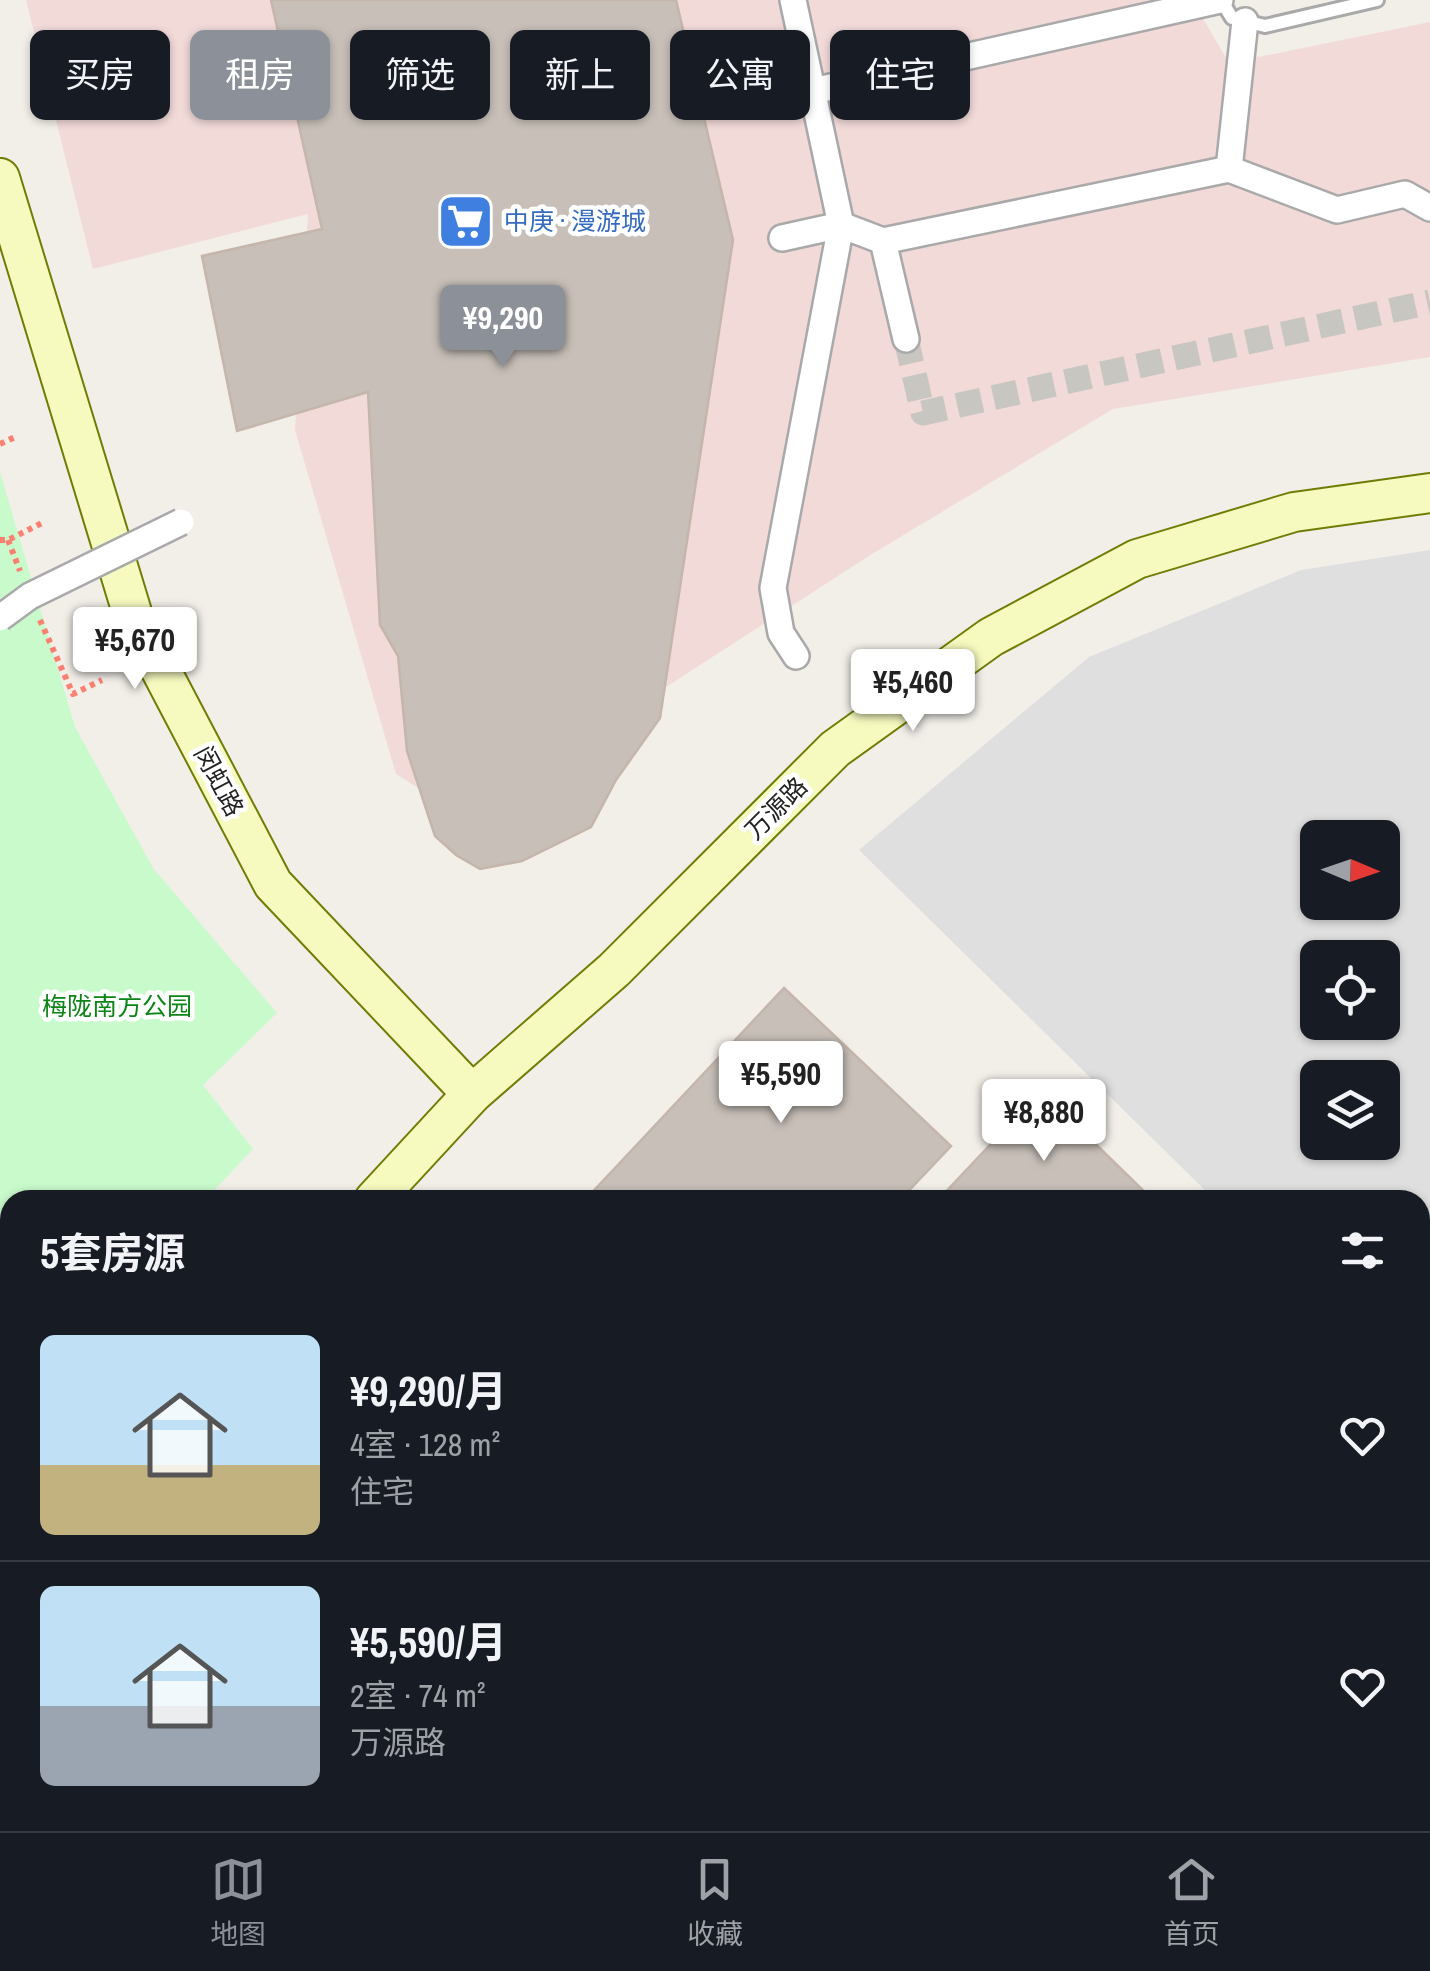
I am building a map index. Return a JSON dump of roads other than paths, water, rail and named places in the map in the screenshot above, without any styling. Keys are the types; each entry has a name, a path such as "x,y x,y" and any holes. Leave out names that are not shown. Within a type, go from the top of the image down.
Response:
{"main road":[{"name":"闵虹路","path":"0,178 134,619 273,884 472,1094"},
{"name":"万源路","path":"383,1190 472,1094 614,970 835,749 992,637 1138,559 1294,512 1430,493"}],"street":[{"path":"793,0 841,225 774,588 781,633 796,656"},
{"path":"813,91 1221,0"},
{"path":"1229,169 1245,21"},
{"path":"782,238 841,225 883,240 1229,169 1337,210 1406,194 1430,208"},
{"path":"883,240 906,339"},
{"path":"0,618 30,596 181,522"}],"lane":[{"path":"1221,0 1232,18 1265,26 1377,0"}],"tunnel":[{"path":"906,339 923,413 1430,302"}],"place":[{"name":"中庚 · 漫游城","path":"465,221"}],"park label":[{"name":"梅陇南方公园","path":"117,1006"}]}
